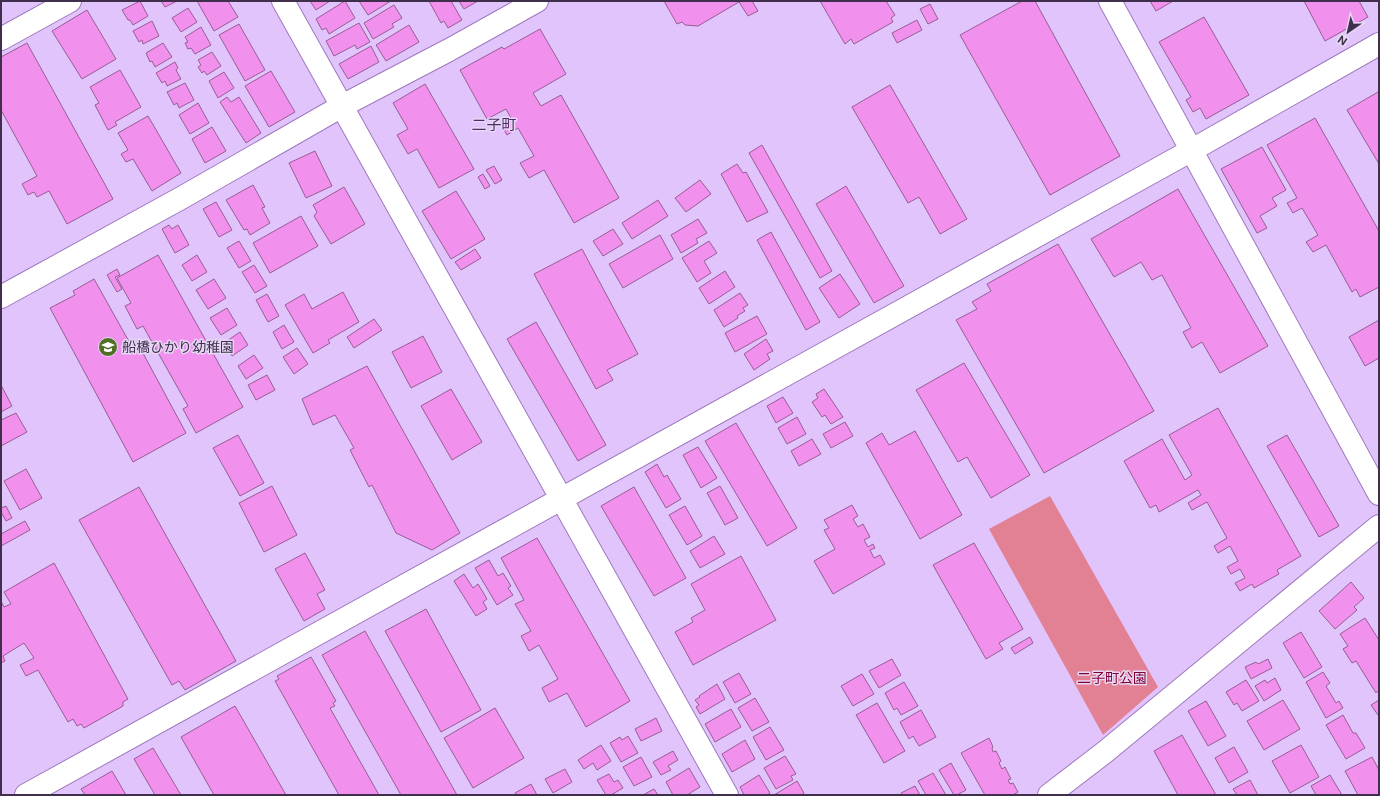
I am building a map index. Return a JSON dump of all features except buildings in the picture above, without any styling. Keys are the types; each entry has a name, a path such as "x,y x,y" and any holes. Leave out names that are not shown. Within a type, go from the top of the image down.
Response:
{"street":[{"path":"1,39 70,1"},
{"path":"284,1 727,795"},
{"path":"1,297 342,106 537,1"},
{"path":"1110,1 1379,494"},
{"path":"26,795 776,379 1377,49"},
{"path":"1049,795 1105,752 1379,526"}],"green space":[{"name":"二子町公園","path":"1050,496 1158,687 1103,735 989,529"}],"place":[{"name":"船橋ひかり幼稚園","path":"108,347"}],"district":[{"name":"二子町","path":"494,124"}]}
